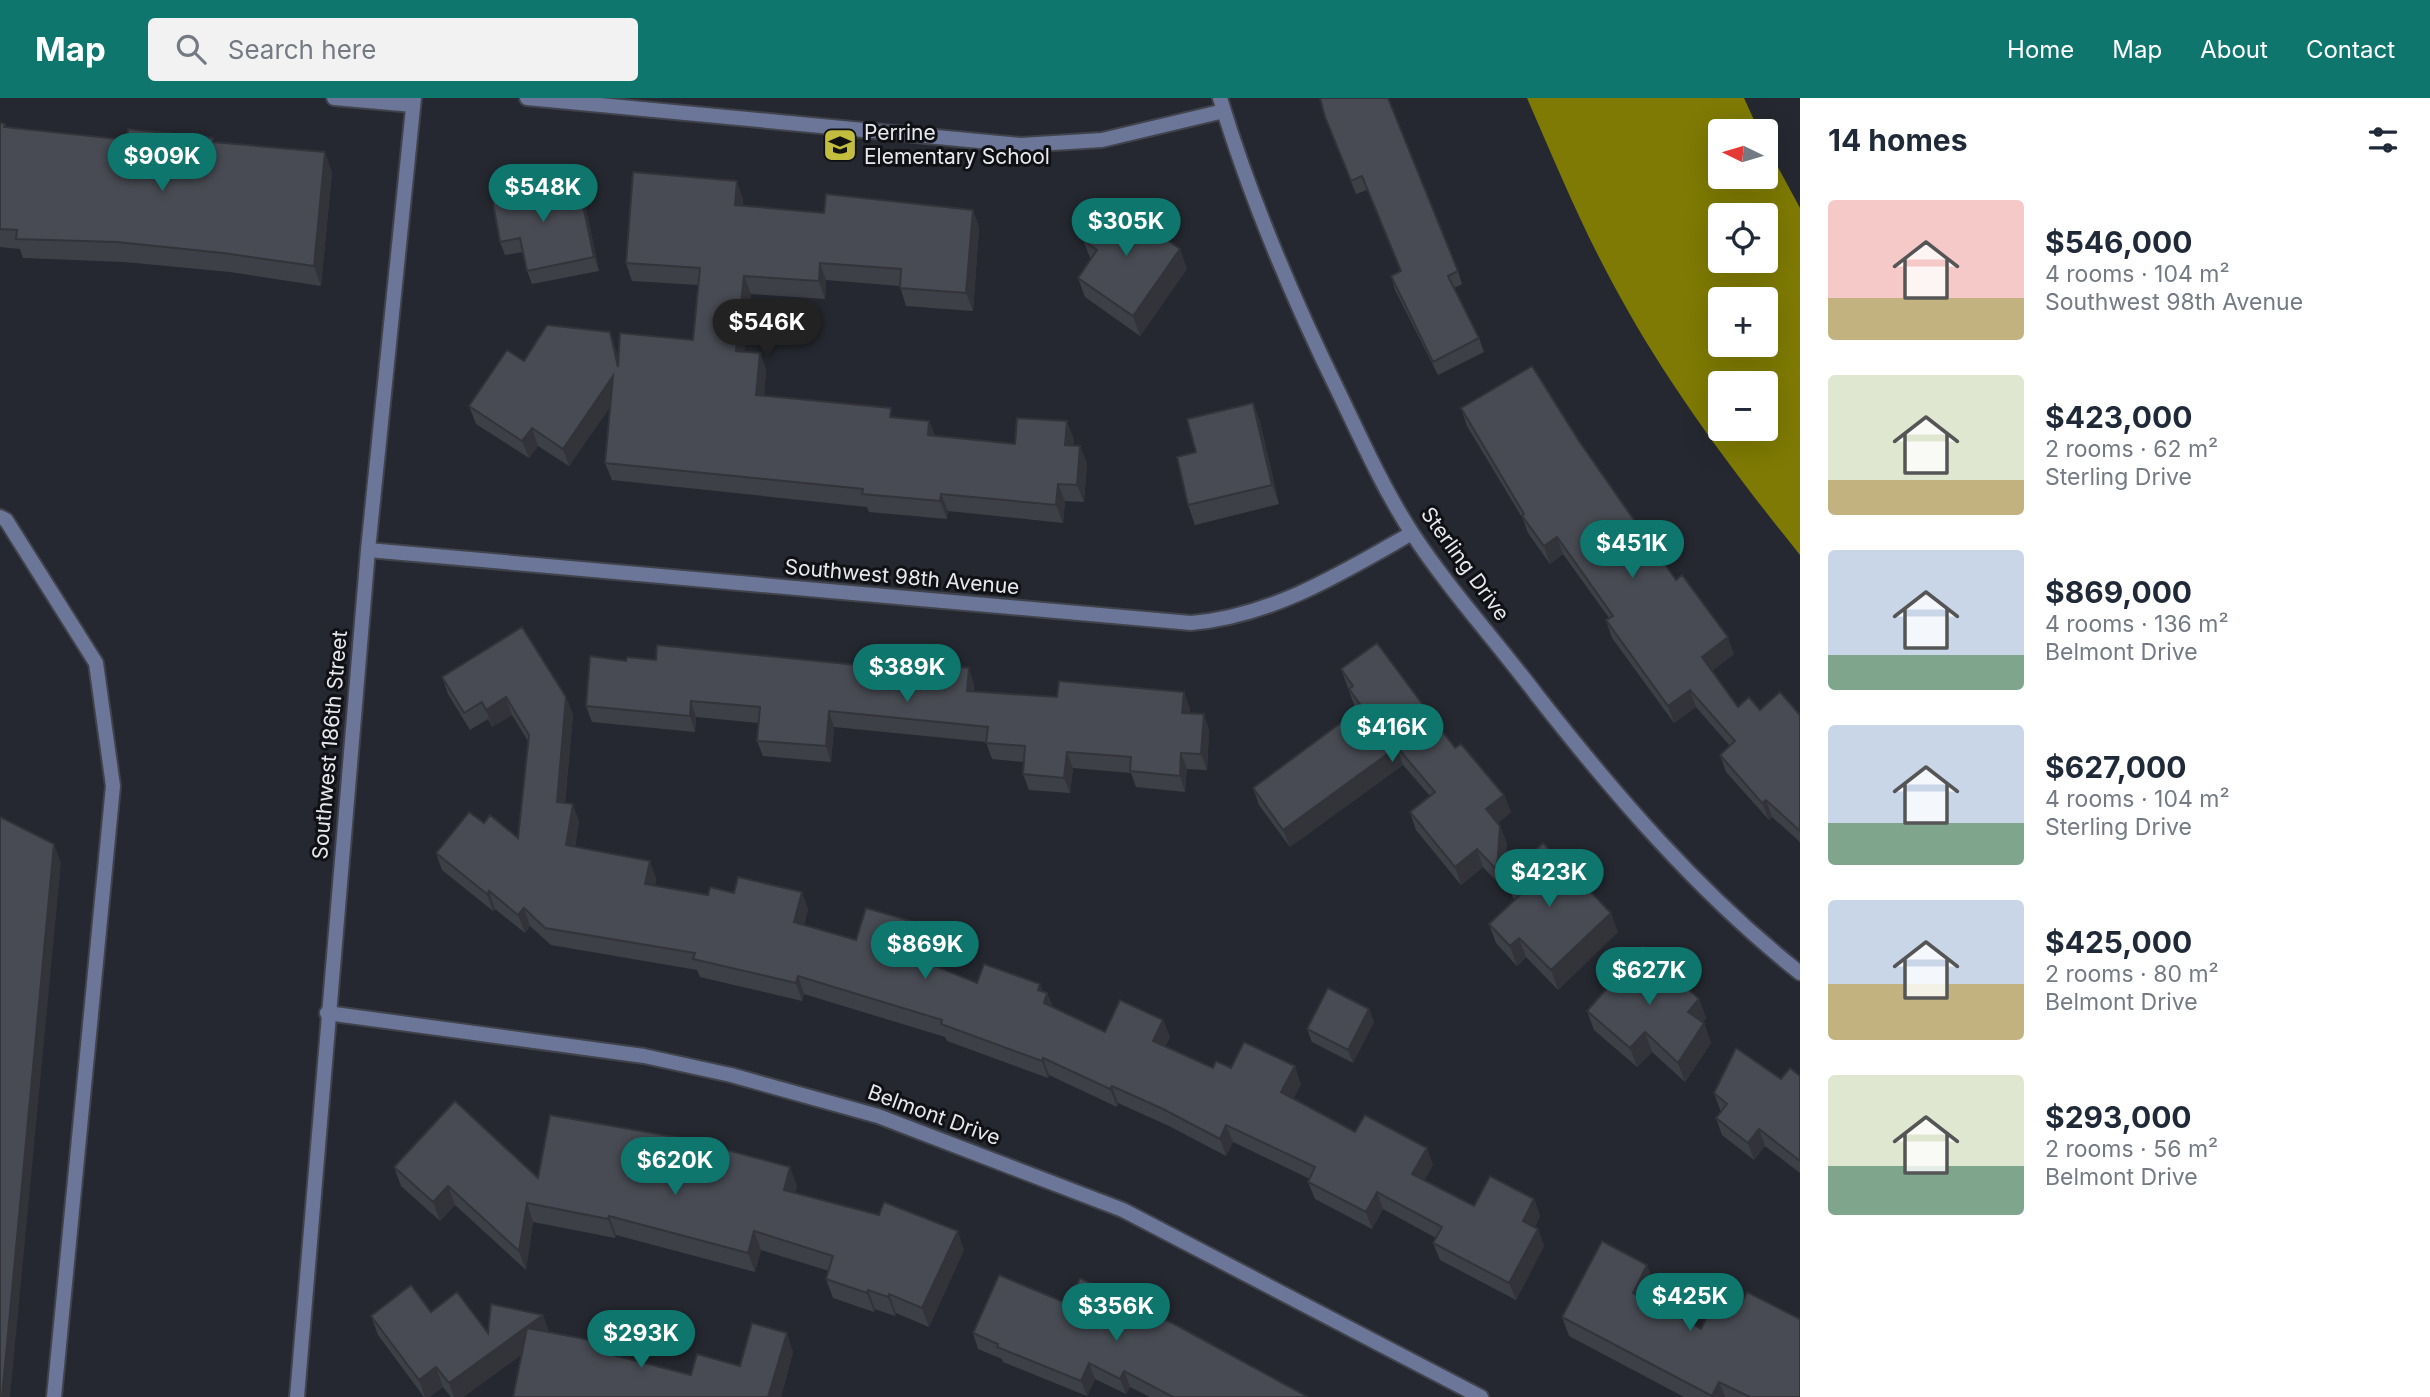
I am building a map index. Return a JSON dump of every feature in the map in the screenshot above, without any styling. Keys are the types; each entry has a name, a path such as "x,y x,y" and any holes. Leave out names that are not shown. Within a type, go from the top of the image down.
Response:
{"street":[{"path":"334,98 413,102"},
{"path":"527,98 1021,145 1102,140 1222,105"},
{"name":"Southwest 186th Street","path":"297,1397 327,1013 368,550 413,102"},
{"name":"Sterling Drive","path":"1222,105 1297,306 1359,434 1412,533 1591,765 1652,835 1769,948 1800,974"},
{"path":"0,517 6,520 96,663 113,786 54,1397"},
{"name":"Southwest 98th Avenue","path":"368,550 1191,623 1230,618 1282,602 1327,581 1412,533"},
{"name":"Belmont Drive","path":"327,1013 645,1056 731,1075 878,1116 1123,1210 1481,1397"}],"shaded area":[{"path":"1527,98 1744,98 1754,119 1708,119 1708,189 1778,189 1778,167 1800,208 1800,555 1713,441 1778,441 1778,371 1708,371 1708,434 1632,318 1600,260"}],"building":[{"path":"1320,98 1388,98 1458,271 1448,276 1479,338 1433,362 1391,276 1401,271 1362,176 1351,181"},
{"path":"0,123 5,124 4,127 127,140 128,129 213,138 213,142 325,152 314,266 117,242 16,239 17,230 0,229"},
{"path":"633,172 737,181 735,205 824,213 826,194 973,210 966,293 900,288 901,269 820,263 819,281 744,276 736,351 760,353 756,395 891,408 890,417 929,421 928,435 1015,444 1017,418 1067,421 1065,445 1080,446 1077,485 1058,484 1056,505 941,494 940,501 862,494 863,489 605,463 613,376 563,449 532,428 522,441 469,406 507,350 524,361 547,325 610,332 618,367 620,333 693,340 700,268 626,263"},
{"path":"555,179 559,201 581,196 594,257 527,271 520,238 500,242 491,192"},
{"path":"1112,200 1180,249 1133,316 1078,278 1097,250 1083,240"},
{"path":"1532,366 1579,441 1676,580 1682,575 1728,637 1702,657 1738,707 1749,697 1760,710 1780,692 1800,715 1800,831 1766,800 1762,803 1720,755 1735,741 1690,690 1668,706 1606,620 1613,616 1557,537 1544,546 1522,516 1524,514 1461,408"},
{"path":"1253,403 1272,485 1188,505 1177,457 1196,452 1187,419"},
{"path":"522,627 566,697 557,802 573,804 566,845 650,861 645,884 708,895 710,887 734,893 738,877 802,892 794,922 856,940 866,908 914,922 907,945 923,950 920,960 977,983 984,964 1040,984 1038,990 1047,993 1044,1003 1105,1032 1120,1000 1163,1020 1153,1041 1213,1068 1216,1061 1231,1068 1244,1042 1295,1066 1281,1092 1355,1132 1365,1115 1427,1148 1412,1174 1474,1206 1490,1176 1534,1199 1523,1221 1538,1229 1509,1283 1433,1243 1442,1227 1377,1192 1366,1212 1308,1182 1315,1167 1226,1125 1220,1139 1163,1109 1112,1086 1110,1089 1043,1058 1042,1061 941,1024 942,1020 798,976 796,983 693,959 695,953 545,928 524,908 518,915 436,853 469,812 484,823 490,815 518,838 529,735 506,697 486,710 482,702 464,713 442,677"},
{"path":"1377,643 1455,748 1461,744 1504,795 1486,809 1500,826 1497,870 1477,849 1455,867 1410,812 1435,792 1397,747 1283,830 1253,788 1362,707 1349,689 1353,686 1341,669"},
{"path":"657,645 866,666 866,659 969,668 967,691 1057,697 1059,681 1184,692 1182,713 1204,714 1201,754 1181,753 1180,776 1130,771 1131,757 1067,752 1064,778 1023,774 1025,746 986,743 988,727 829,711 826,746 757,741 760,707 691,701 690,716 586,706 590,656 626,661 627,657 656,660"},
{"path":"0,817 54,844 2,1397 0,1397"},
{"path":"1543,843 1611,913 1551,970 1519,938 1510,946 1489,924 1521,894 1506,879"},
{"path":"1643,947 1699,999 1688,1012 1704,1023 1678,1063 1645,1032 1630,1048 1587,1011"},
{"path":"1328,988 1369,1009 1348,1050 1307,1029"},
{"path":"1736,1048 1781,1079 1790,1068 1800,1076 1800,1161 1759,1129 1748,1143 1716,1118 1727,1104 1714,1093"},
{"path":"455,1101 538,1178 550,1115 686,1139 790,1167 784,1190 879,1215 884,1202 958,1231 922,1308 889,1294 888,1297 868,1290 867,1293 826,1279 833,1256 754,1231 748,1253 609,1216 608,1219 527,1203 519,1251 448,1186 433,1202 394,1167"},
{"path":"1602,1241 1647,1265 1633,1293 1701,1329 1717,1298 1738,1310 1747,1292 1800,1319 1800,1397 1750,1397 1719,1382 1712,1396 1562,1317"},
{"path":"999,1275 1068,1304 1080,1278 1176,1325 1308,1397 1173,1397 1124,1371 1120,1379 1089,1363 1081,1381 997,1347 998,1344 973,1333"},
{"path":"411,1285 431,1312 457,1292 488,1333 491,1304 543,1315 449,1383 436,1367 419,1380 371,1316"},
{"path":"752,1323 787,1333 768,1397 513,1397 527,1328 616,1345 613,1355 691,1375 697,1354 740,1366"}],"place":[{"name":"Perrine Elementary School","path":"840,145"}]}
